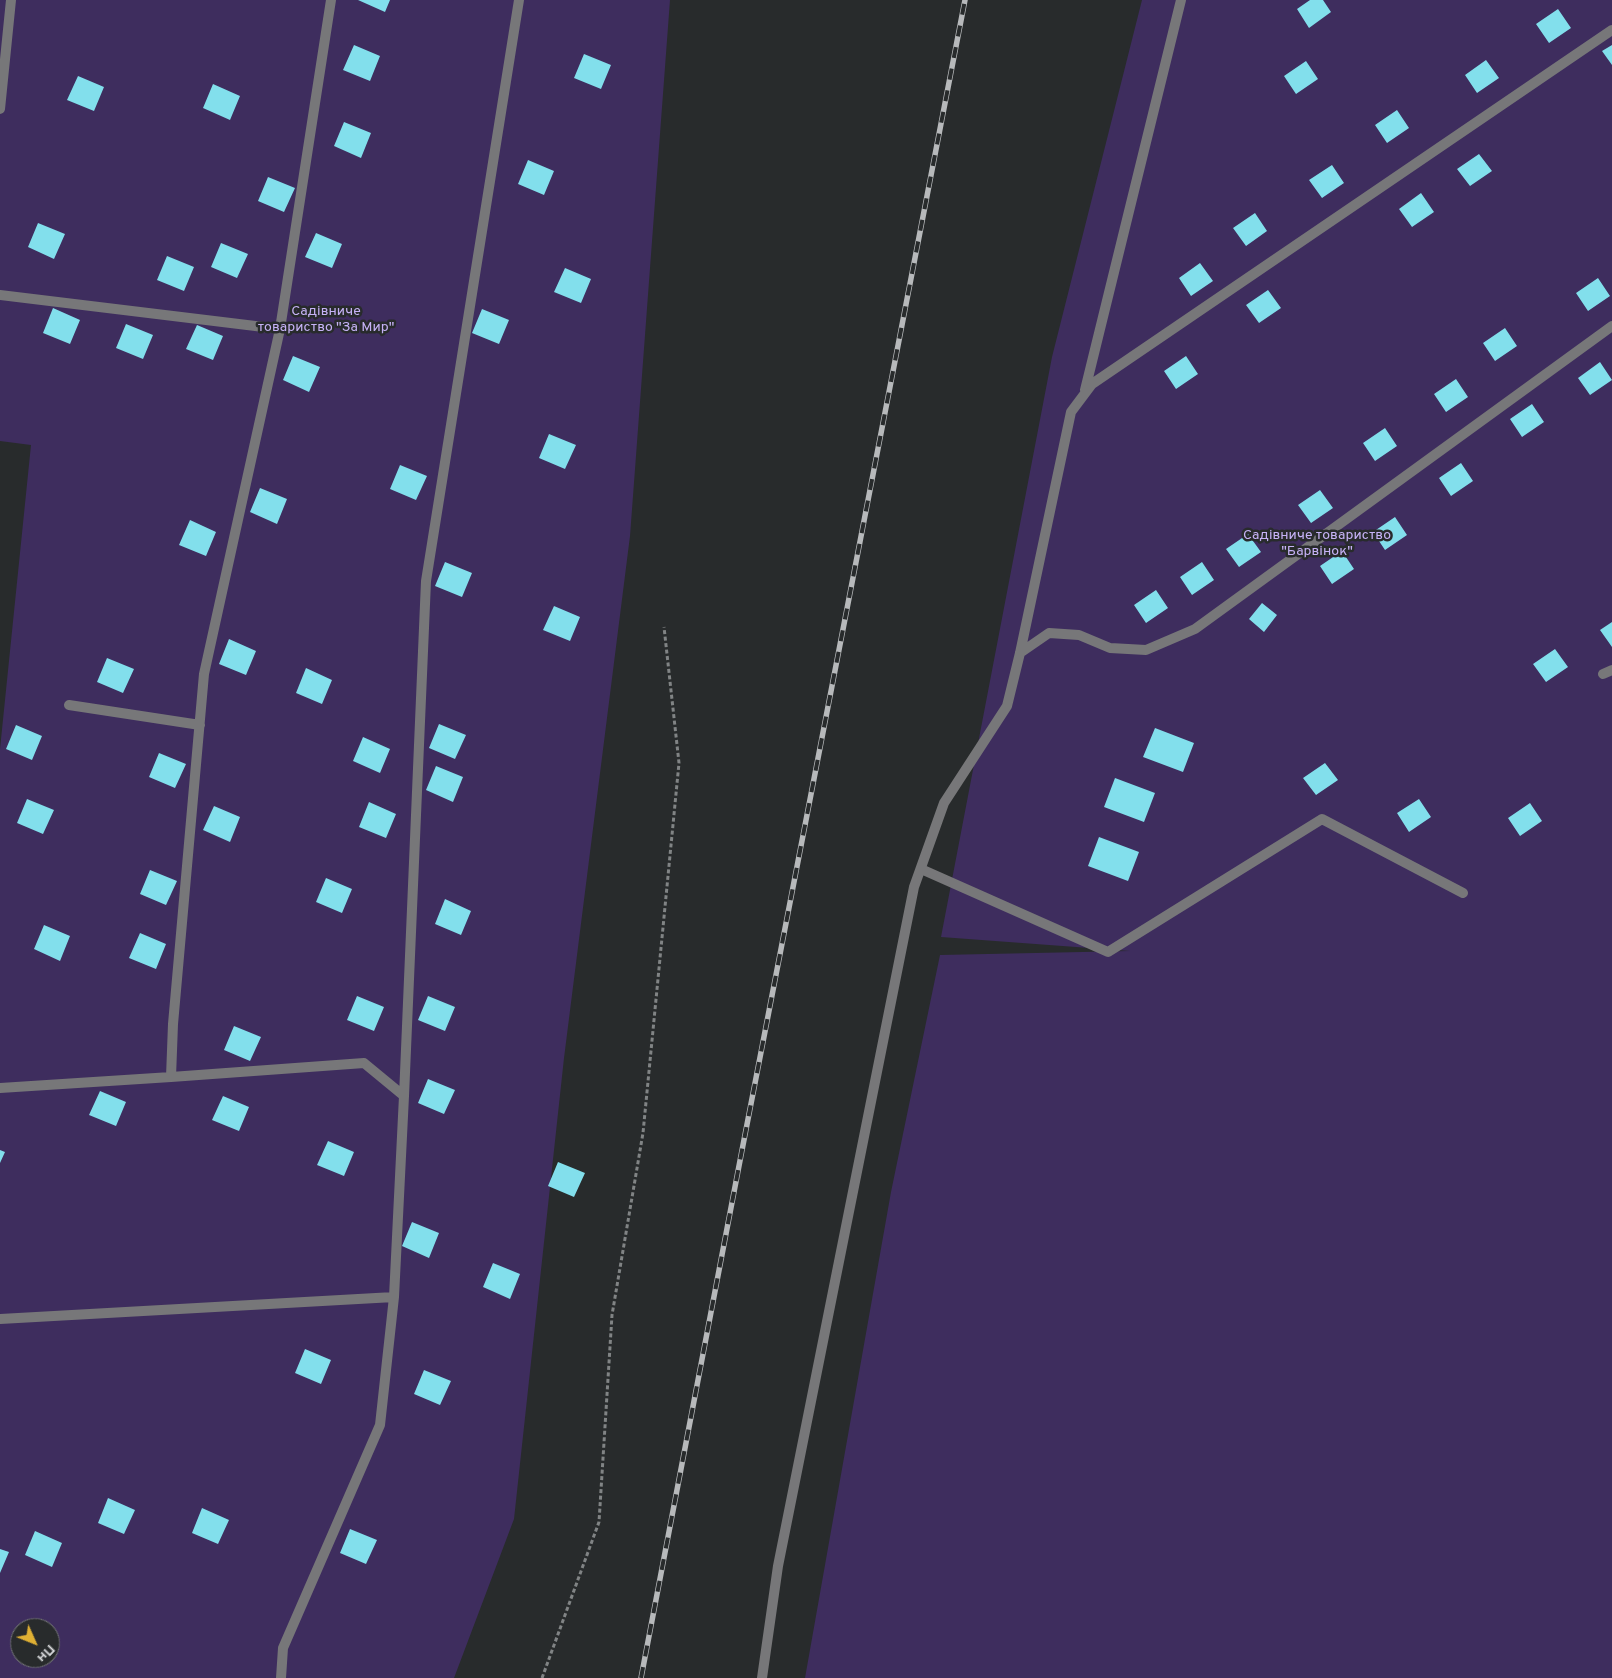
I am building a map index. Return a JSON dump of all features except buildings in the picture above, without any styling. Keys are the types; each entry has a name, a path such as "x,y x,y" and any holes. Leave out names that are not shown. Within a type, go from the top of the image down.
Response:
{"street":[{"path":"0,109 11,0"},
{"path":"171,1077 173,1024 204,674 280,330 331,0"},
{"path":"281,1678 283,1648 380,1425 394,1296 426,580 519,0"},
{"path":"1084,394 1181,0"},
{"path":"762,1678 779,1556 914,887 944,803 1006,706 1020,653 1072,412 1092,384 1612,30"},
{"path":"0,295 280,330"},
{"path":"1020,653 1049,633 1079,635 1110,648 1146,650 1195,629 1612,326"},
{"path":"69,705 200,725"},
{"path":"921,869 1108,952 1322,819 1462,893"},
{"path":"0,1088 364,1063 404,1096"},
{"path":"0,1319 394,1296"}],"path":[{"path":"542,1678 599,1522 612,1315 643,1133 679,763 664,627"}],"green space":[{"name":"Садівниче товариство \"За Мир\"","path":"0,0 670,0 630,536 564,1058 514,1519 454,1678 0,1678 0,749 31,445 0,441"},
{"name":"Садівниче товариство \"Барвінок\"","path":"1142,0 1612,0 1612,1678 805,1678 891,1192 940,955 1130,951 941,937 1052,357"}],"railway":[{"path":"641,1678 965,0"}]}
